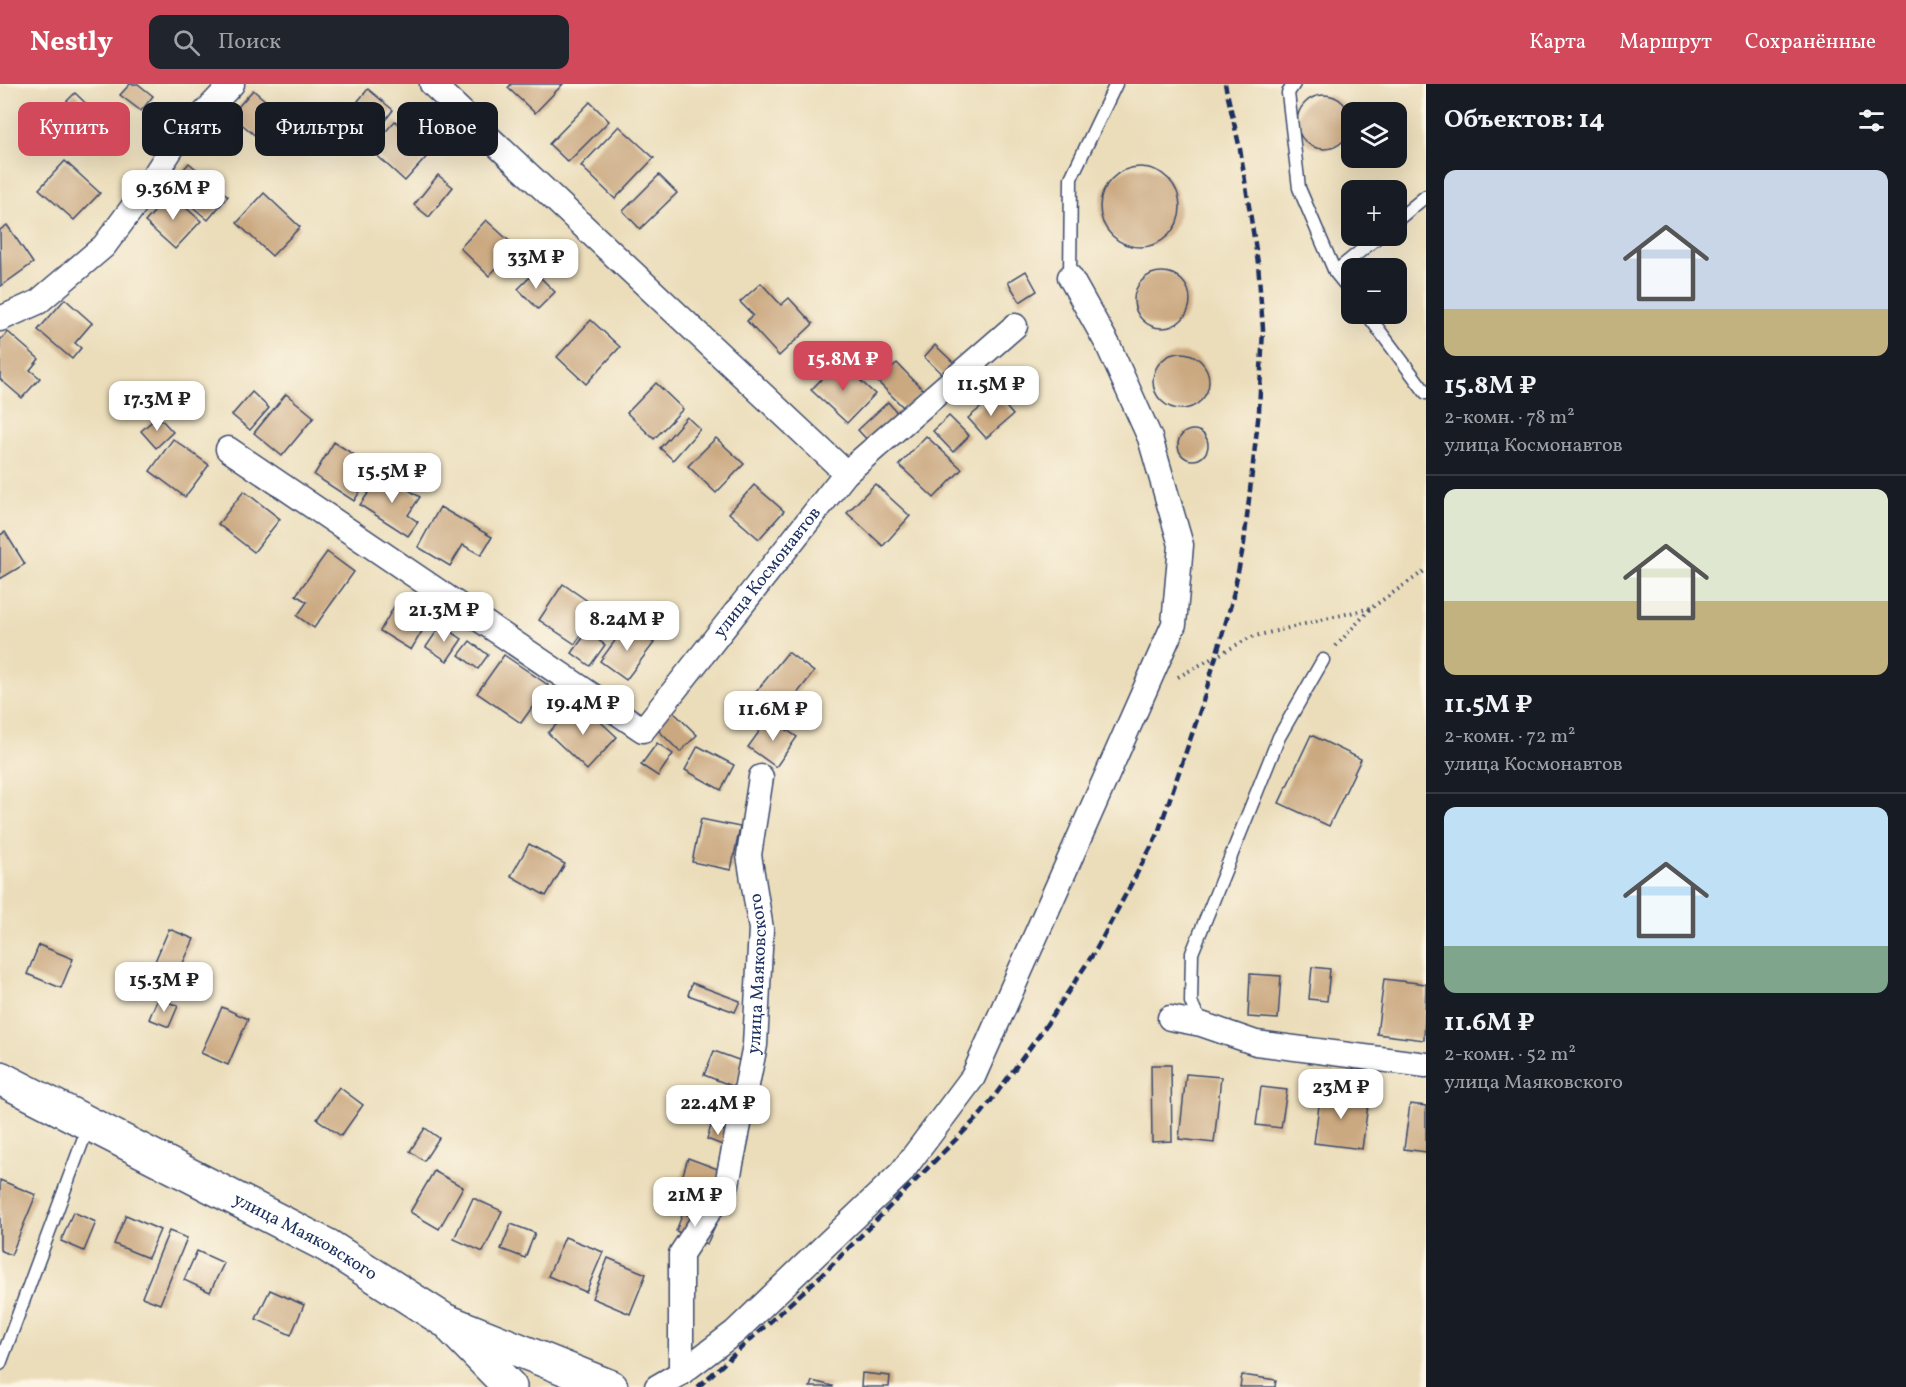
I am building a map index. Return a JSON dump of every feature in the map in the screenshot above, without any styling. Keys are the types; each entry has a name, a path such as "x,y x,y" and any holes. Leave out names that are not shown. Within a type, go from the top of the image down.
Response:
{"main road":[{"name":"улица Маяковского","path":"0,1078 90,1122 328,1246 444,1320 611,1387"},
{"path":"444,1320 510,1387"}],"street":[{"path":"0,319 38,302 104,246 174,146 232,84"},
{"path":"432,84 846,473"},
{"path":"657,1387 681,1373 735,1332 901,1173 973,1077 1174,624 1181,544 1150,438 1108,345 1070,277"},
{"name":"улица Космонавтов","path":"228,449 643,730 846,473 1016,326"},
{"name":"улица Маяковского","path":"681,1373 681,1254 727,1184 755,1045 761,929 749,855 761,777"},
{"path":"1170,1018 1201,1024 1256,1043 1426,1065"}],"lane":[{"path":"1070,277 1071,178 1116,84"},
{"path":"1294,84 1288,93 1299,188 1335,272 1341,279"},
{"path":"1407,212 1426,196"},
{"path":"1335,272 1367,246"},
{"path":"1374,324 1426,393"},
{"path":"1201,1024 1191,1002 1192,953 1279,737 1323,660"},
{"path":"0,1364 90,1122"}],"path":[{"path":"1323,660 1371,608 1426,570"},
{"path":"1141,698 1251,638 1371,608"}],"building":[{"path":"130,84 138,84 153,96 148,102 142,102 141,111 120,95"},
{"path":"511,84 563,84 535,113 508,88"},
{"path":"368,89 383,102 359,102"},
{"path":"253,90 267,102 255,102 255,135 243,125 242,102"},
{"path":"75,93 84,102 66,102"},
{"path":"1324,95 1342,102 1341,142 1324,149 1314,147 1305,141 1299,132 1297,122 1299,112 1305,103 1314,97"},
{"path":"590,102 609,121 568,162 549,144"},
{"path":"385,103 393,110 385,121"},
{"path":"395,121 397,123 397,156 427,156 405,181 378,156 385,156 385,132"},
{"path":"619,126 654,158 615,199 581,166"},
{"path":"65,161 100,193 74,220 39,189"},
{"path":"189,163 228,196 208,220 169,187"},
{"path":"1140,167 1155,170 1168,179 1177,192 1180,207 1177,222 1168,235 1155,244 1140,247 1125,244 1112,235 1103,222 1100,207 1103,192 1112,179 1125,170"},
{"path":"438,175 453,187 429,217 414,205"},
{"path":"659,175 677,193 640,229 623,211"},
{"path":"264,193 300,227 272,256 237,223"},
{"path":"170,194 201,221 175,249 145,222"},
{"path":"486,220 516,247 489,276 460,248"},
{"path":"7,225 33,263 1,286 0,230"},
{"path":"1026,271 1037,291 1020,302 1008,282"},
{"path":"535,272 555,292 538,309 518,289"},
{"path":"1156,272 1168,272 1178,276 1186,284 1190,300 1186,316 1178,324 1168,328 1156,328 1146,324 1138,316 1134,306 1134,294 1138,284 1146,276"},
{"path":"761,283 781,305 789,298 813,324 779,356 747,321 753,315 740,302"},
{"path":"65,299 92,323 75,343 81,348 72,359 38,330"},
{"path":"591,320 620,347 586,384 557,357"},
{"path":"8,332 39,359 30,370 40,378 22,398 0,379 0,340"},
{"path":"935,345 954,363 943,375 924,357"},
{"path":"1176,353 1186,353 1201,361 1207,370 1209,381 1207,392 1201,401 1186,409 1176,409 1165,404 1158,397 1153,386 1153,376 1158,365 1165,358"},
{"path":"839,361 875,394 847,423 811,390"},
{"path":"897,363 924,391 905,409 877,381"},
{"path":"656,383 683,409 654,439 627,413"},
{"path":"252,392 269,408 250,430 232,415"},
{"path":"286,394 314,417 282,456 254,433"},
{"path":"996,395 1013,415 986,438 968,418"},
{"path":"888,402 900,416 870,443 858,430"},
{"path":"158,416 173,432 156,448 141,431"},
{"path":"949,416 969,436 953,452 933,431"},
{"path":"687,417 700,429 673,460 660,448"},
{"path":"1193,430 1203,435 1208,445 1203,455 1193,460 1183,455 1178,445 1183,435"},
{"path":"926,436 962,469 934,498 899,465"},
{"path":"716,438 744,464 716,493 688,466"},
{"path":"173,439 209,465 185,497 150,471"},
{"path":"334,442 375,468 354,501 314,475"},
{"path":"382,473 420,497 408,515 418,522 408,536 360,505"},
{"path":"875,484 910,516 883,546 847,513"},
{"path":"754,485 784,511 759,539 729,513"},
{"path":"244,491 280,519 254,552 218,524"},
{"path":"440,507 492,537 481,555 463,545 450,566 418,547"},
{"path":"5,532 25,564 0,579 0,535"},
{"path":"327,552 354,572 314,628 297,616 307,602 296,595"},
{"path":"563,584 599,609 575,644 539,620"},
{"path":"399,598 431,616 411,650 380,631"},
{"path":"628,623 654,643 626,680 600,661"},
{"path":"441,625 462,639 447,661 426,647"},
{"path":"587,632 605,645 590,666 572,653"},
{"path":"470,641 488,655 478,669 459,655"},
{"path":"788,652 814,672 782,713 755,693"},
{"path":"504,655 548,685 521,723 477,693"},
{"path":"579,702 617,737 587,770 548,733"},
{"path":"663,702 697,735 680,752 647,719"},
{"path":"769,718 797,737 776,767 748,747"},
{"path":"1311,735 1361,759 1329,826 1279,803"},
{"path":"657,743 673,754 658,776 641,765"},
{"path":"698,746 734,765 721,790 685,770"},
{"path":"701,819 740,827 731,870 692,862"},
{"path":"529,844 565,864 546,896 511,876"},
{"path":"169,929 194,939 173,985 149,975"},
{"path":"39,945 73,959 61,988 27,974"},
{"path":"1312,967 1330,969 1327,1001 1309,999"},
{"path":"1250,974 1281,976 1278,1019 1248,1017"},
{"path":"1384,979 1426,984 1424,1040 1377,1034"},
{"path":"692,983 740,1001 735,1012 688,995"},
{"path":"158,998 178,1006 169,1027 149,1019"},
{"path":"222,1007 248,1019 228,1065 201,1053"},
{"path":"714,1051 744,1062 735,1087 704,1075"},
{"path":"1151,1065 1171,1065 1172,1141 1152,1142"},
{"path":"1186,1074 1221,1077 1214,1143 1179,1139"},
{"path":"339,1087 363,1105 341,1136 317,1119"},
{"path":"1261,1087 1287,1090 1281,1128 1256,1125"},
{"path":"1321,1091 1369,1098 1362,1149 1314,1143"},
{"path":"1410,1104 1426,1106 1426,1152 1404,1149"},
{"path":"711,1126 730,1133 725,1146 707,1139"},
{"path":"425,1128 439,1138 424,1161 410,1151"},
{"path":"688,1158 723,1171 714,1196 680,1184"},
{"path":"434,1171 463,1187 439,1229 410,1212"},
{"path":"0,1180 36,1195 11,1255 0,1250"},
{"path":"473,1198 502,1211 483,1252 454,1239"},
{"path":"73,1212 96,1222 84,1251 61,1241"},
{"path":"683,1213 715,1226 707,1244 676,1231"},
{"path":"126,1215 160,1230 148,1258 114,1244"},
{"path":"511,1224 535,1233 525,1258 501,1249"},
{"path":"169,1231 187,1238 160,1304 142,1297"},
{"path":"565,1237 603,1252 586,1292 548,1276"},
{"path":"197,1251 224,1263 210,1292 184,1280"},
{"path":"608,1258 646,1274 630,1314 592,1298"},
{"path":"270,1290 304,1305 291,1335 256,1319"},
{"path":"862,1373 890,1376 889,1387 861,1387"},
{"path":"1242,1375 1276,1380 1275,1387 1240,1387"},
{"path":"812,1381 833,1386 833,1387 810,1387"}],"railway":[{"path":"698,1387 826,1271 982,1113 1043,1030 1097,948 1157,836 1201,708 1232,601 1244,543 1259,411 1263,329 1258,263 1240,149 1225,84"}]}
